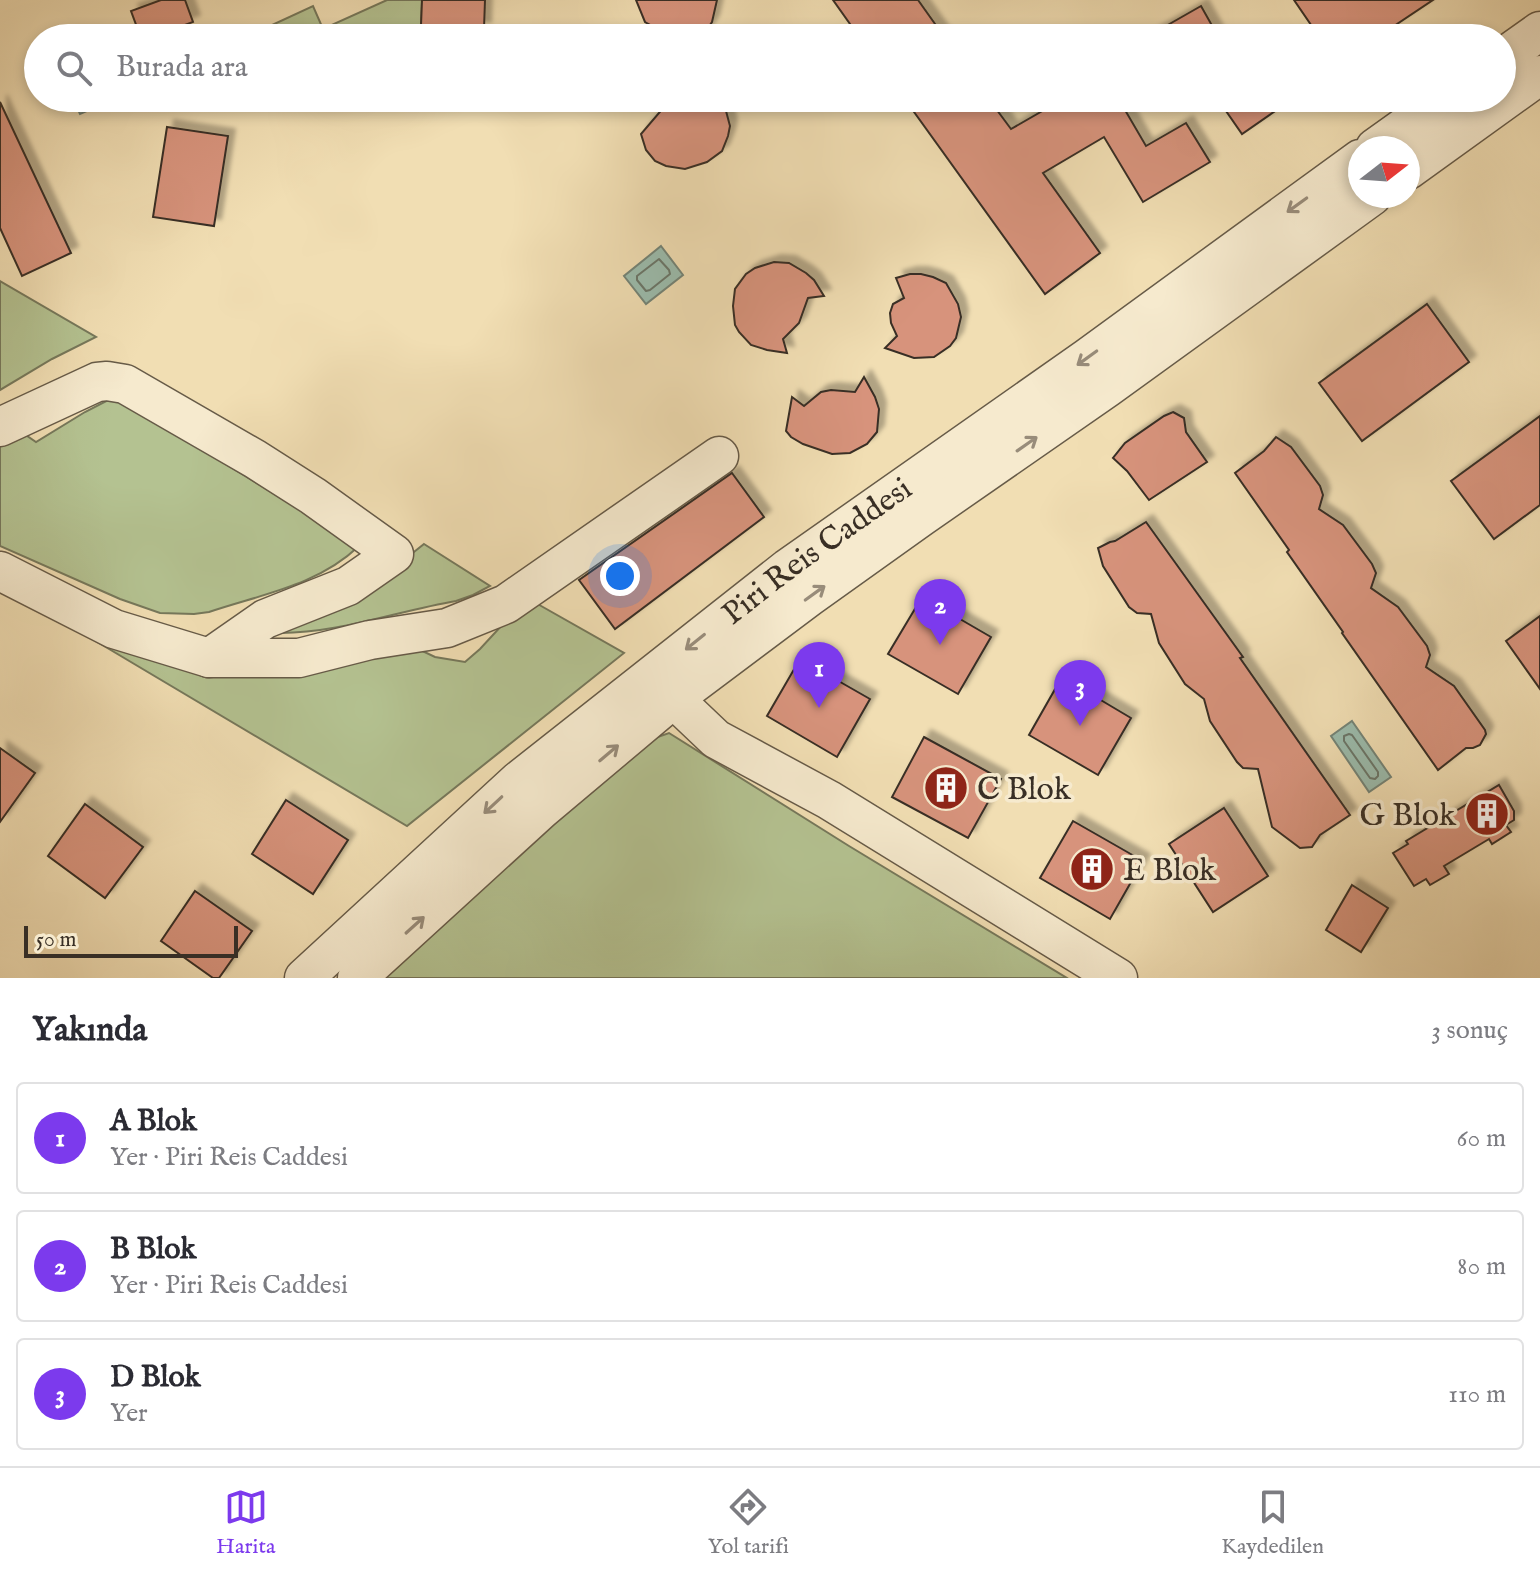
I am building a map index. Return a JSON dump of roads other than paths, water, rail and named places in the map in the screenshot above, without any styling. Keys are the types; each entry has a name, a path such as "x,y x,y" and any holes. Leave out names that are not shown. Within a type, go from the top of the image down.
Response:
{"street":[{"path":"1516,48 1540,31"},
{"path":"1516,92 1540,75"},
{"path":"1392,136 1425,112"},
{"path":"1420,161 1489,112"},
{"name":"Piri Reis Caddesi","path":"357,978 541,810 662,688 788,568 1087,358 1348,168"},
{"name":"Piri Reis Caddesi","path":"304,978 518,781 821,588 1107,388 1355,208"},
{"path":"0,427 97,382 125,384 255,459 394,554 348,586 265,619 209,658"},
{"path":"0,571 114,629 209,658 299,658 370,640 447,628 506,604 719,456"},
{"path":"662,688 716,739 829,800 1118,978"}],"water":[{"path":"661,246 683,275 646,304 624,276"},
{"path":"1352,721 1391,777 1369,792 1331,736"}],"place":[{"name":"B Blok","path":"940,645"},
{"name":"A Blok","path":"819,708"},
{"name":"D Blok","path":"1080,726"},
{"name":"C Blok","path":"946,788"},
{"name":"G Blok","path":"1487,814"},
{"name":"E Blok","path":"1092,869"}]}
